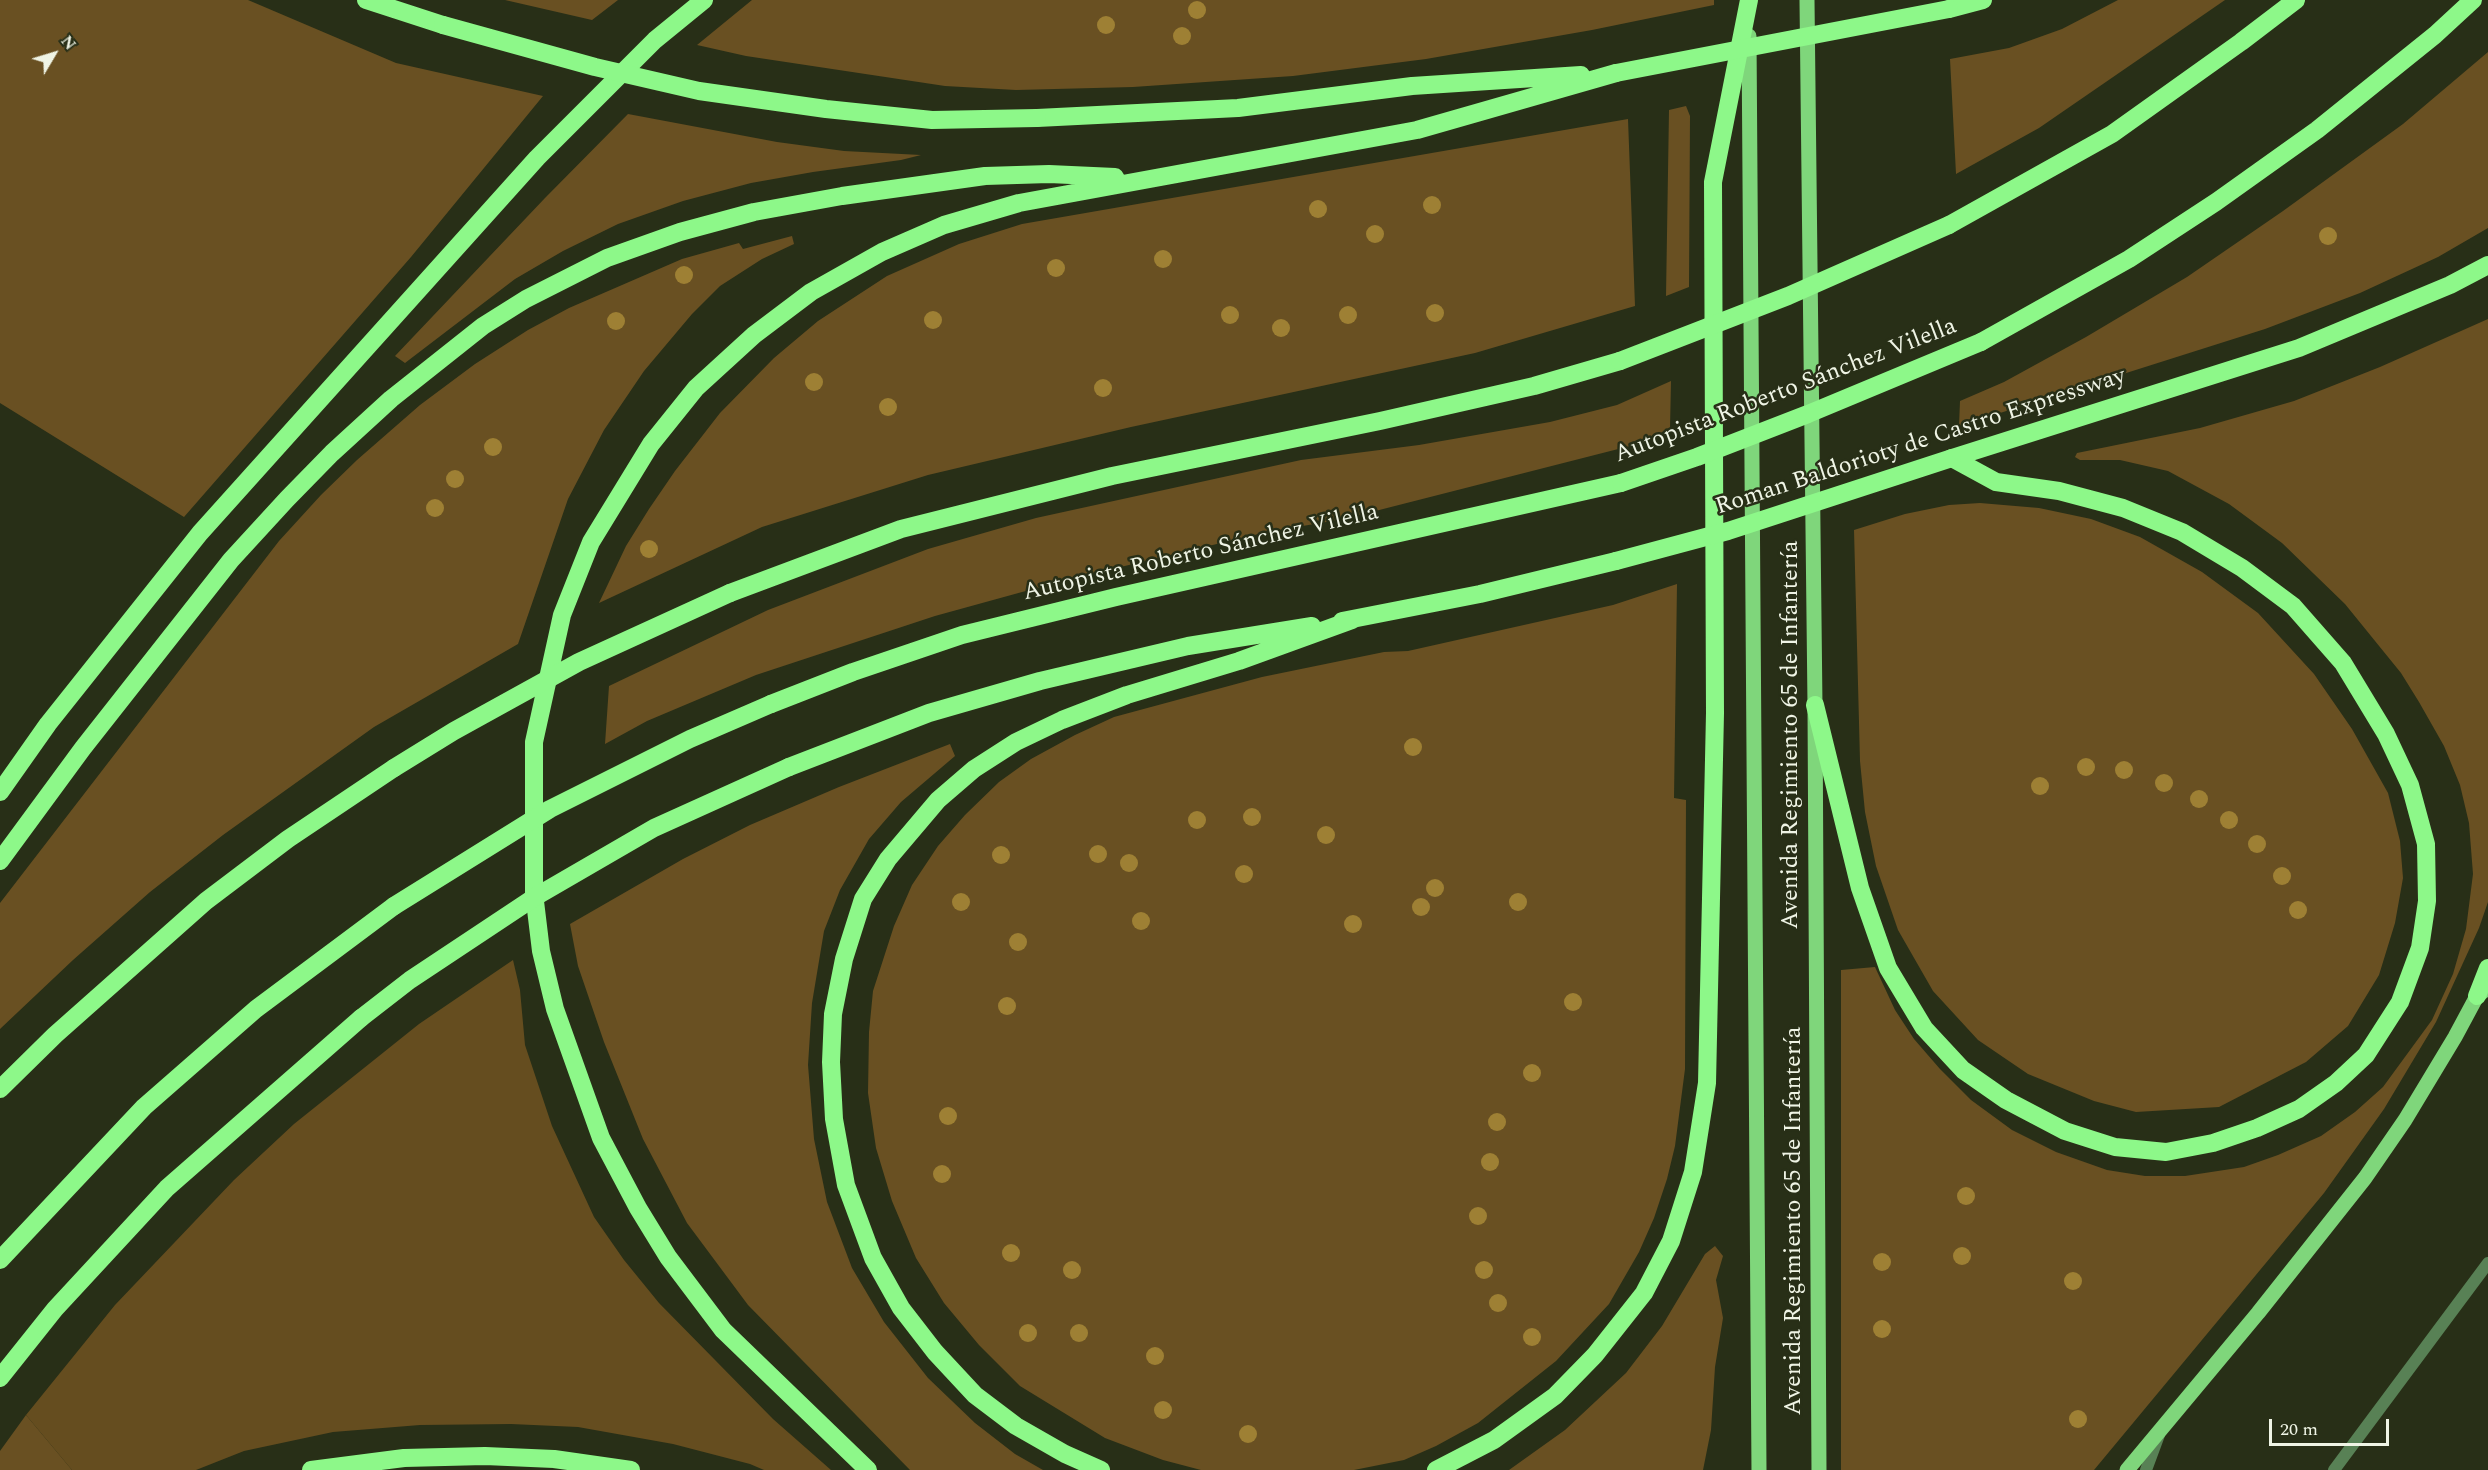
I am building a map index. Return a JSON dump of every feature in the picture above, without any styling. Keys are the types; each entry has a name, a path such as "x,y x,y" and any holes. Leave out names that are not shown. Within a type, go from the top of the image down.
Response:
{"highway":[{"path":"366,0 443,25 595,67 699,91 826,109 932,120 1037,118 1238,108 1412,86 1616,73"},
{"path":"379,0 407,13"},
{"path":"0,792 48,724 230,500 537,158 655,39 704,0"},
{"path":"1436,1470 1503,1434 1555,1396 1595,1355 1644,1293 1671,1241 1693,1173 1707,1083 1715,713 1713,182 1749,0"},
{"path":"868,1470 723,1330 668,1257 638,1208 602,1138 555,1009 541,951 534,893 533,783 534,742 543,692 562,615 591,542 651,444 696,388 754,335 811,292 882,252 944,225 1019,203 1417,130 1616,73 1949,9 1983,0"},
{"path":"0,1089 55,1035 206,901 288,839 454,731 579,662 730,593 902,529 1112,476 1380,421 1534,386 1620,360 1788,297 1949,225 2112,134 2296,0"},
{"name":"Autopista Roberto Sánchez Vilella","path":"0,1260 144,1107 256,1010 394,906 550,809 690,739 771,704 853,672 962,635 1116,597 1621,483 1697,457 1808,414 1981,342 2129,259 2216,202 2326,123 2435,35 2473,0"},
{"path":"0,861 83,748 224,569 287,499 332,453 410,383 483,326 526,299 607,258 680,232 754,212 842,196 985,176 1049,174 1144,179"},
{"name":"Roman Baldorioty de Castro Expressway","path":"1352,620 1480,594 1728,531 2299,348 2450,285 2488,265"},
{"path":"1815,705 1860,888 1888,968 1924,1028 1963,1070 2006,1100 2065,1131 2115,1148 2166,1152 2213,1143 2257,1128 2299,1108 2336,1083 2366,1055 2400,1002 2420,948 2427,901 2426,844 2410,785 2386,734 2343,663 2293,606 2242,568 2182,532 2123,508 2059,491 1996,482 1952,458"},
{"path":"0,1378 55,1309 167,1188 361,1018 410,980 535,897 654,828 789,767 929,713 1040,681 1188,646 1352,620"},
{"path":"1101,1470 1065,1454 1016,1426 975,1395 935,1352 902,1308 873,1258 846,1185 834,1119 831,1062 833,1014 844,958 863,899 888,859 938,800 974,769 1016,742 1127,694 1239,661 1352,620"},
{"path":"2483,991 2488,968"},
{"path":"311,1470 404,1458 485,1456 554,1459 631,1470"}],"main road":[{"name":"Avenida Regimiento 65 de Infantería","path":"1749,0 1760,1470"},
{"name":"Avenida Regimiento 65 de Infantería","path":"1807,0 1815,705 1819,1470"},
{"path":"2127,1470 2258,1313 2365,1178 2405,1120 2483,991"}],"lane":[{"path":"2334,1470 2488,1263"},
{"path":"2146,1470 2161,1429"}],"shaded area":[{"path":"0,0 248,0 396,63 543,96 411,257 184,517 0,403"},
{"path":"505,0 618,0 592,20"},
{"path":"752,0 1714,0 1714,5 1592,30 1426,59 1293,76 1133,87 1016,90 945,86 746,56 697,45"},
{"path":"2118,0 2225,0 2039,128 1956,174 1950,59 2009,48 2062,29"},
{"path":"2488,52 2488,228 2438,257 2360,293 2265,329 1959,426 1960,401 2004,382 2187,277 2403,124"},
{"path":"1686,106 1690,116 1689,287 1666,296 1669,110"},
{"path":"628,114 777,142 844,151 921,155 751,183 683,201 618,224 563,251 515,279 405,363 395,356 545,198"},
{"path":"1628,119 1635,306 1475,353 1131,427 928,475 762,527 599,603 626,546 649,509 720,413 774,358 818,321 887,276 959,244 1022,224"},
{"path":"792,236 794,244 762,259 720,286 692,314 644,371 604,430 568,499 518,644 374,727 223,835 150,892 0,1029 0,903 279,541 321,495 420,405 475,364 528,330 569,308 682,259 739,243 743,249"},
{"path":"2488,319 2488,902 2479,928 2436,1022 2384,1109 2324,1193 2094,1470 1841,1470 1841,970 1875,967 1895,1010 1914,1039 1971,1100 2012,1130 2056,1152 2107,1170 2145,1176 2185,1176 2244,1167 2321,1136 2355,1112 2383,1087 2432,1020 2453,974 2466,929 2473,874 2469,823 2460,785 2444,746 2401,673 2345,604 2282,543 2229,504 2168,471 2120,460 2080,460 2075,457 2077,453 2200,428 2294,401 2380,367"},
{"path":"1671,381 1670,429 1630,446 1344,519 1267,532 1062,581 935,616 756,675 647,721 605,744 609,686 768,610 928,549 1036,518 1301,460 1419,445 1550,422 1617,405"},
{"path":"1980,503 2039,508 2091,519 2140,537 2202,572 2258,613 2314,674 2352,729 2388,793 2400,841 2403,878 2395,923 2379,975 2348,1026 2306,1062 2219,1107 2136,1112 2094,1101 2028,1074 1978,1040 1933,991 1898,930 1876,866 1865,812 1860,761 1854,530 1905,514 1949,505"},
{"path":"1677,584 1674,798 1686,800 1685,1069 1675,1146 1667,1179 1654,1218 1639,1252 1609,1304 1556,1361 1478,1423 1404,1460 1354,1470 1201,1470 1163,1460 1105,1438 1020,1386 979,1345 944,1303 916,1258 892,1201 876,1148 868,1093 869,1032 873,991 894,926 912,885 938,846 965,815 999,782 1031,759 1114,717 1262,677 1384,652 1408,651 1613,605"},
{"path":"950,744 955,756 901,802 869,839 840,890 824,931 812,1003 808,1065 814,1139 827,1202 852,1268 884,1322 928,1378 975,1423 1015,1454 1043,1470 910,1470 748,1305 687,1223 643,1139 604,1042 578,966 570,924 683,859 750,825 839,787"},
{"path":"513,960 520,990 525,1045 552,1126 594,1217 624,1260 659,1303 773,1419 831,1470 764,1470 750,1464 673,1444 578,1427 511,1424 420,1425 333,1432 244,1451 196,1470 72,1470 26,1415 115,1305 234,1180 294,1124 419,1024"},
{"path":"1715,1246 1723,1256 1716,1280 1723,1318 1715,1367 1711,1430 1703,1470 1509,1470 1565,1430 1626,1373 1662,1326 1705,1254"},
{"path":"26,1415 72,1470 0,1470 0,1451"}]}
